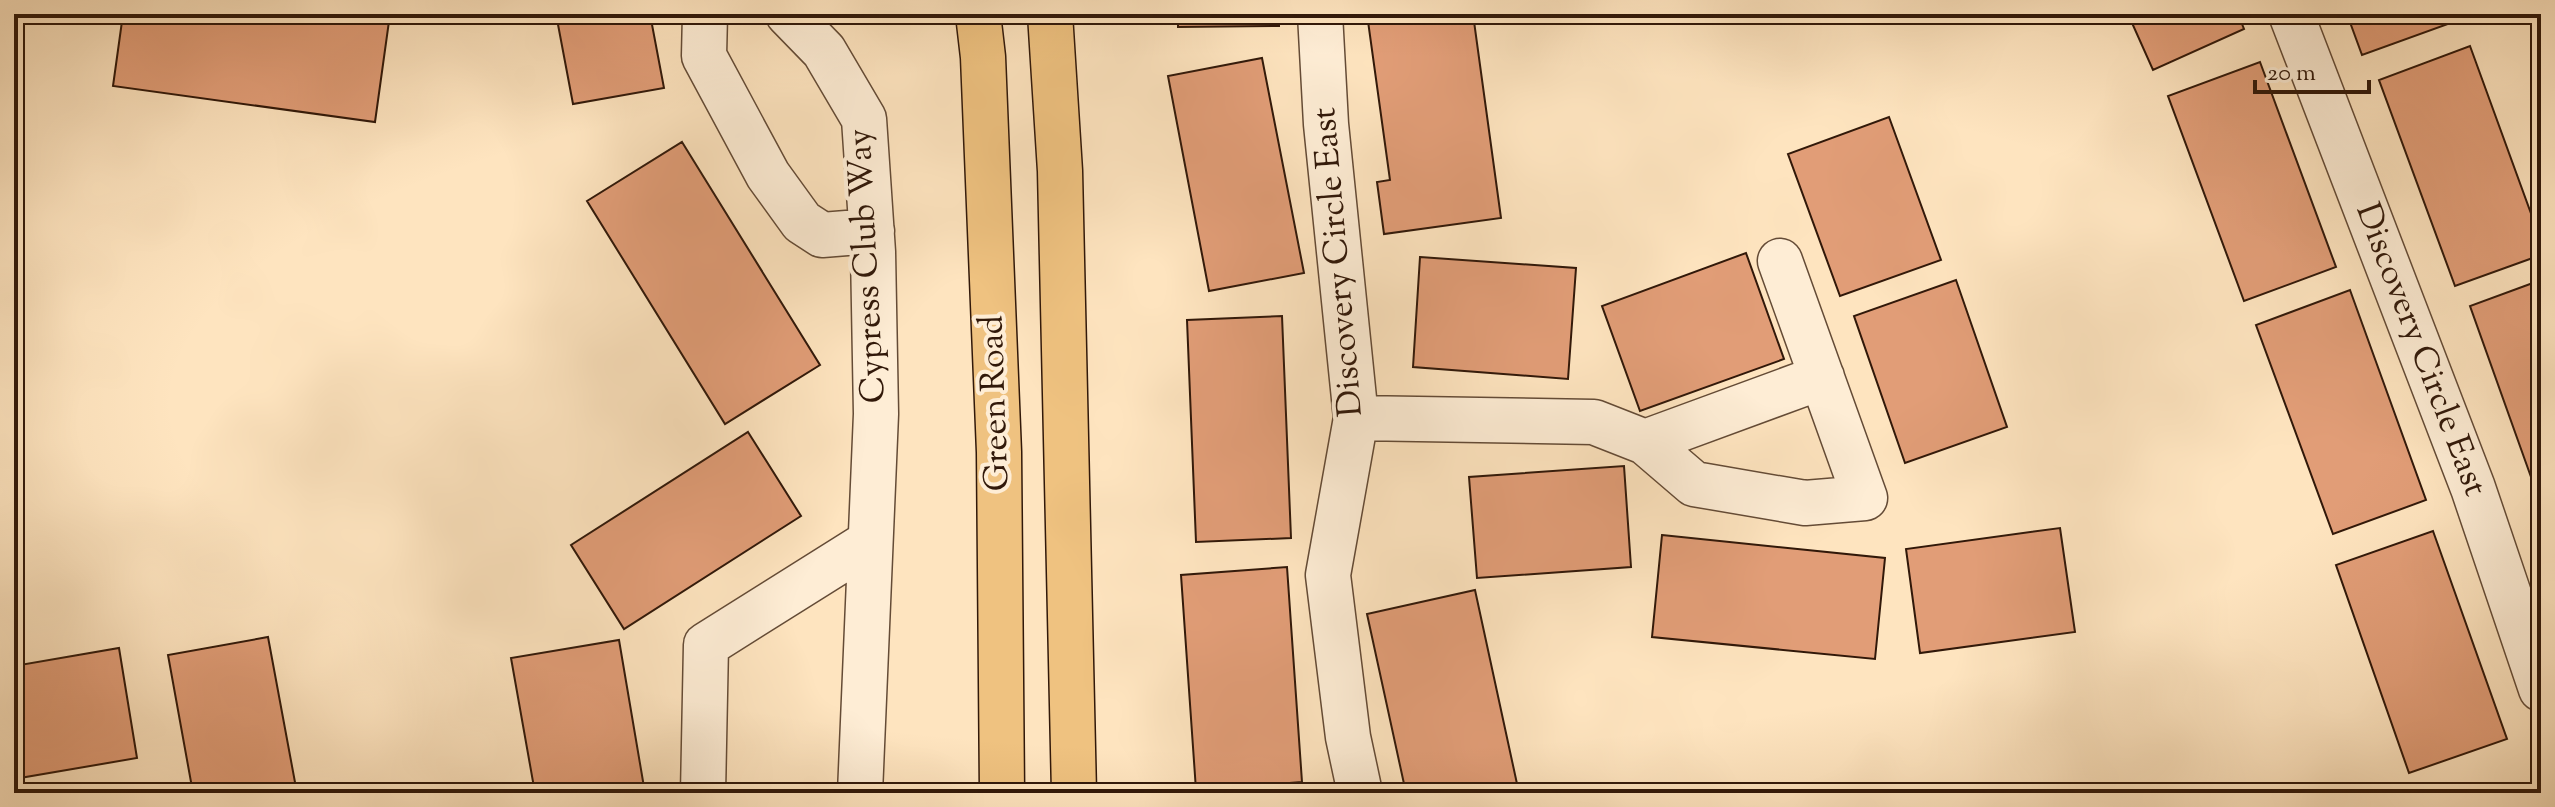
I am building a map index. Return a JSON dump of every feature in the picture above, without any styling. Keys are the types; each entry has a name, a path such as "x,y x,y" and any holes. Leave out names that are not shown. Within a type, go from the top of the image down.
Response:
{"main road":[{"name":"Green Road","path":"978,14 999,452 1002,793"},
{"name":"Green Road","path":"1050,14 1060,171 1074,793"}],"street":[{"path":"705,14 704,56 768,175 802,222 822,235 872,231"},
{"name":"Cypress Club Way","path":"788,14 824,51 864,119 872,231 876,414 860,793"},
{"name":"Discovery Circle East","path":"1320,14 1326,124 1356,418 1328,575 1348,737 1360,793"},
{"name":"Discovery Circle East","path":"2291,14 2473,488 2541,689"},
{"path":"1356,418 1594,422 1645,442 1694,484 1805,503 1865,498 1780,261"},
{"path":"1645,442 1822,377"},
{"path":"703,793 706,645 870,542"}],"building":[{"path":"123,14 390,14 375,122 113,86"},
{"path":"556,14 650,14 664,88 573,104"},
{"path":"1178,14 1279,14 1279,26 1178,27"},
{"path":"1367,14 1473,14 1501,218 1384,234 1377,182 1390,180"},
{"path":"2128,14 2238,14 2244,29 2153,70"},
{"path":"2347,14 2456,14 2459,20 2362,55"},
{"path":"2470,46 2541,241 2541,255 2455,286 2379,80"},
{"path":"1262,58 1304,273 1209,291 1168,76"},
{"path":"2260,62 2336,267 2244,301 2168,96"},
{"path":"1889,117 1941,260 1840,296 1788,154"},
{"path":"682,142 820,365 725,424 587,201"},
{"path":"1746,253 1784,359 1640,411 1602,306"},
{"path":"1420,257 1576,268 1568,379 1413,367"},
{"path":"1956,280 2007,427 1905,463 1854,316"},
{"path":"2541,280 2541,505 2470,306"},
{"path":"2350,290 2426,500 2333,534 2256,325"},
{"path":"1282,316 1291,538 1196,542 1187,320"},
{"path":"748,432 801,516 624,629 571,545"},
{"path":"1624,466 1631,567 1477,578 1469,477"},
{"path":"2060,528 2075,632 1920,653 1906,549"},
{"path":"2433,531 2507,739 2409,773 2336,565"},
{"path":"1662,535 1885,558 1875,659 1652,637"},
{"path":"1287,567 1302,782 1196,790 1181,575"},
{"path":"1475,590 1519,793 1406,793 1367,614"},
{"path":"268,637 297,793 193,793 168,655"},
{"path":"619,640 645,793 535,793 511,658"},
{"path":"119,648 137,758 14,779 14,666"}]}
